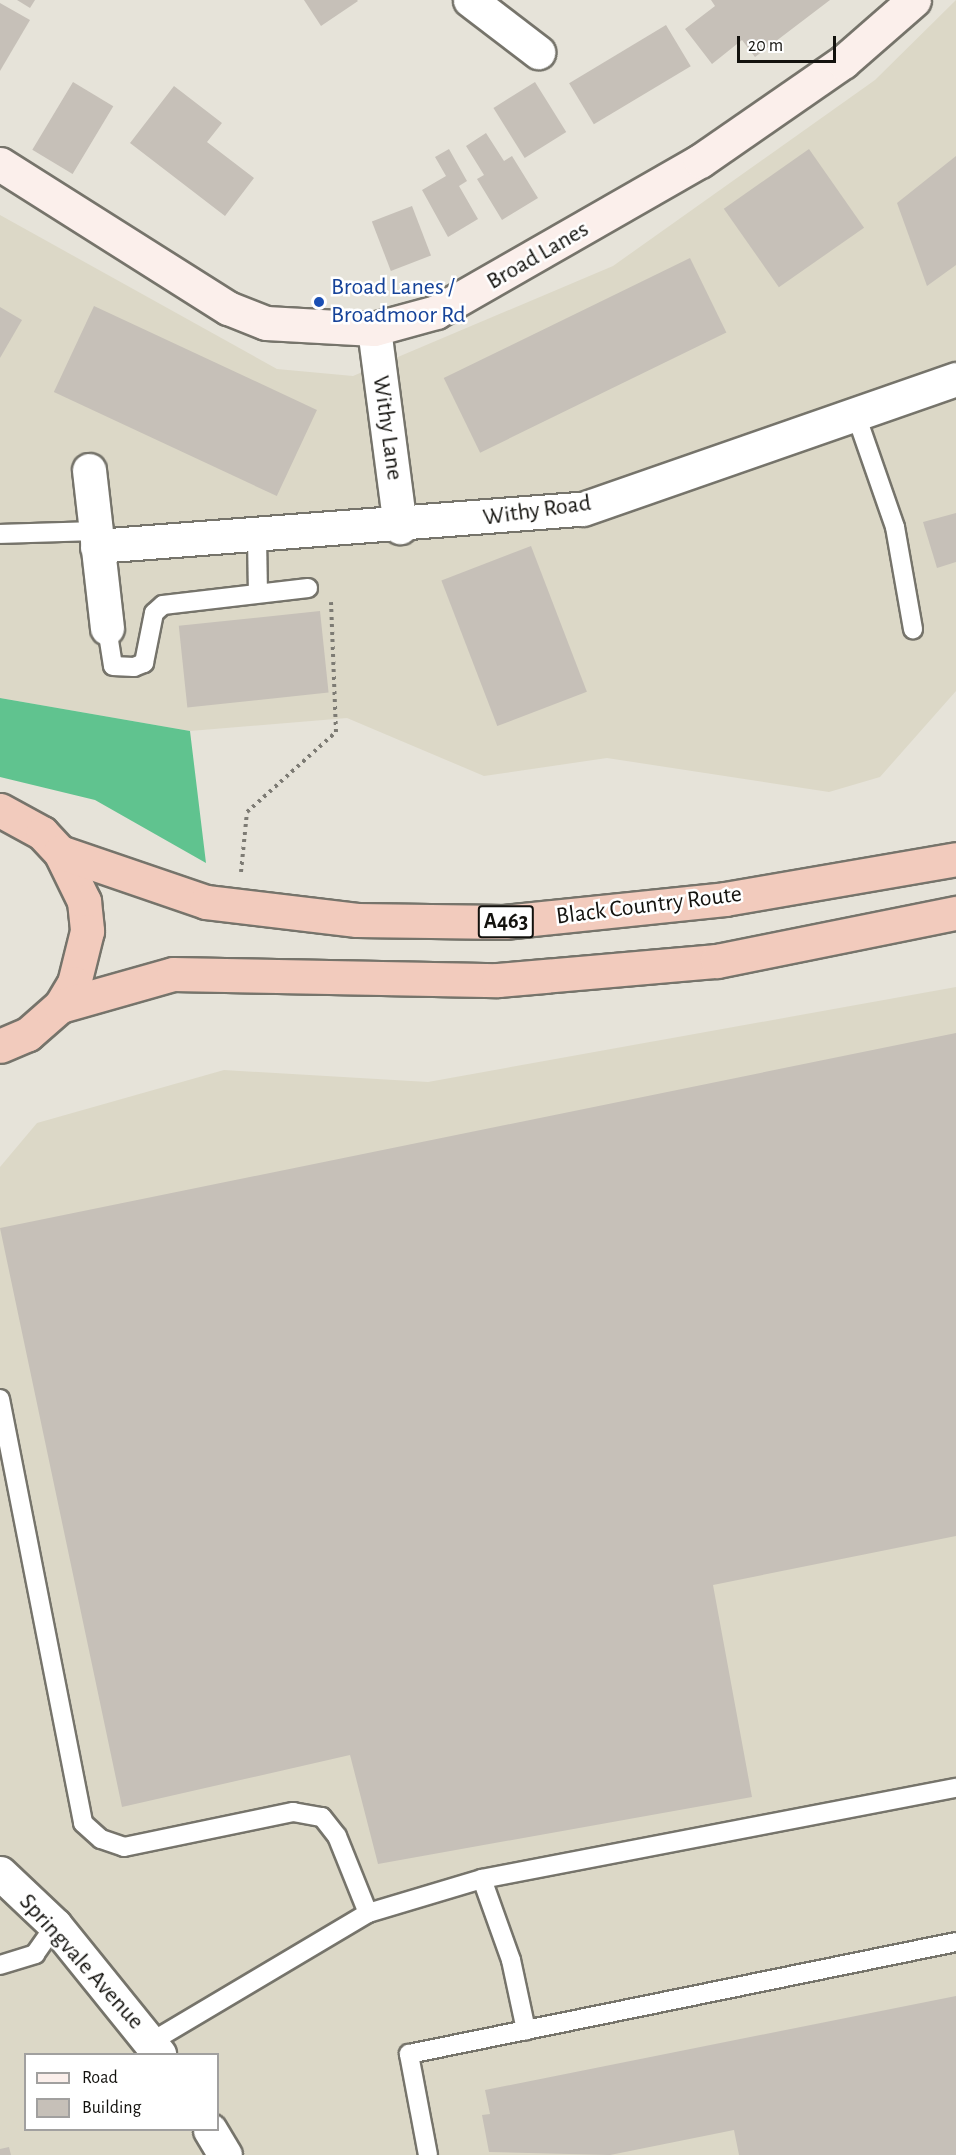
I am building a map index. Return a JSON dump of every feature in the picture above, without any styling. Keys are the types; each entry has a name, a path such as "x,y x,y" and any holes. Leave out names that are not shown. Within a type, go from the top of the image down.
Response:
{"highway":[{"name":"A463","path":"0,810 42,833 60,852 84,901 87,931 74,983 60,1006 28,1034 0,1046"},
{"name":"Black Country Route","path":"60,852 206,902 357,920 504,922 725,899 956,859"},
{"name":"A463","path":"60,1006 173,974 498,980 717,961 956,913"}],"street":[{"name":"Broad Lanes","path":"0,164 228,308 266,323 374,329 436,312 700,161 843,62 914,0"},
{"path":"489,6 538,52"},
{"name":"Withy Lane","path":"374,329 400,527"},
{"name":"Withy Road","path":"96,539 257,537 400,527 583,509 956,379"},
{"path":"89,470 107,628"},
{"name":"Springvale Avenue","path":"0,1873 55,1925 155,2048"},
{"path":"211,2131 225,2155"}],"lane":[{"path":"856,415 895,527 913,629"},
{"path":"0,534 96,539"},
{"path":"257,537 258,592"},
{"path":"107,628 113,666 134,667 144,663 154,613 163,605 258,592 308,588"},
{"path":"0,1399 2,1422 83,1823 101,1839 124,1847 293,1812 322,1818 337,1836 368,1913"},
{"path":"155,2048 368,1913 482,1879 956,1788"},
{"path":"482,1879 511,1960 526,2030"},
{"path":"0,1965 35,1954 55,1925"},
{"path":"428,2155 409,2054 956,1942"}],"path":[{"path":"240,876 247,812 336,732 330,591"}],"shaded area":[{"path":"956,0 956,691 880,777 829,792 607,758 484,776 347,718 190,731 0,698 0,215 277,369 353,376 613,266 875,80"},
{"path":"956,987 956,2155 0,2155 0,1167 37,1123 224,1070 428,1082"}],"green space":[{"path":"0,698 190,731 206,863 95,800 0,777"}],"building":[{"path":"17,0 35,0 30,8"},
{"path":"304,0 357,0 358,1 321,26"},
{"path":"711,0 830,0 755,57 742,40 712,64 685,29 715,6"},
{"path":"0,3 30,20 0,71"},
{"path":"666,25 691,66 594,124 569,83"},
{"path":"73,82 113,106 73,174 32,150"},
{"path":"535,82 566,132 525,158 493,108"},
{"path":"174,86 222,123 207,142 254,178 225,216 130,143"},
{"path":"486,133 504,161 512,156 538,198 502,220 477,179 484,175 466,146"},
{"path":"449,149 467,181 459,186 478,219 448,237 422,190 446,176 435,157"},
{"path":"809,149 864,228 779,287 724,209"},
{"path":"956,156 956,265 927,286 897,203"},
{"path":"412,206 431,255 391,271 372,221"},
{"path":"690,258 726,333 480,453 444,378"},
{"path":"94,306 317,410 277,496 54,392"},
{"path":"0,307 22,320 0,358"},
{"path":"956,513 956,562 937,568 923,522"},
{"path":"531,546 587,692 497,726 441,580"},
{"path":"320,611 329,693 187,707 179,626"},
{"path":"956,1033 956,1536 713,1585 752,1797 378,1864 350,1755 122,1807 0,1228"},
{"path":"956,1996 956,2155 739,2155 734,2130 610,2155 489,2152 482,2115 490,2114 485,2090"},
{"path":"9,2147 11,2155 0,2155 0,2149"}],"place":[{"name":"Broad Lanes / Broadmoor Rd","path":"319,302"}]}
